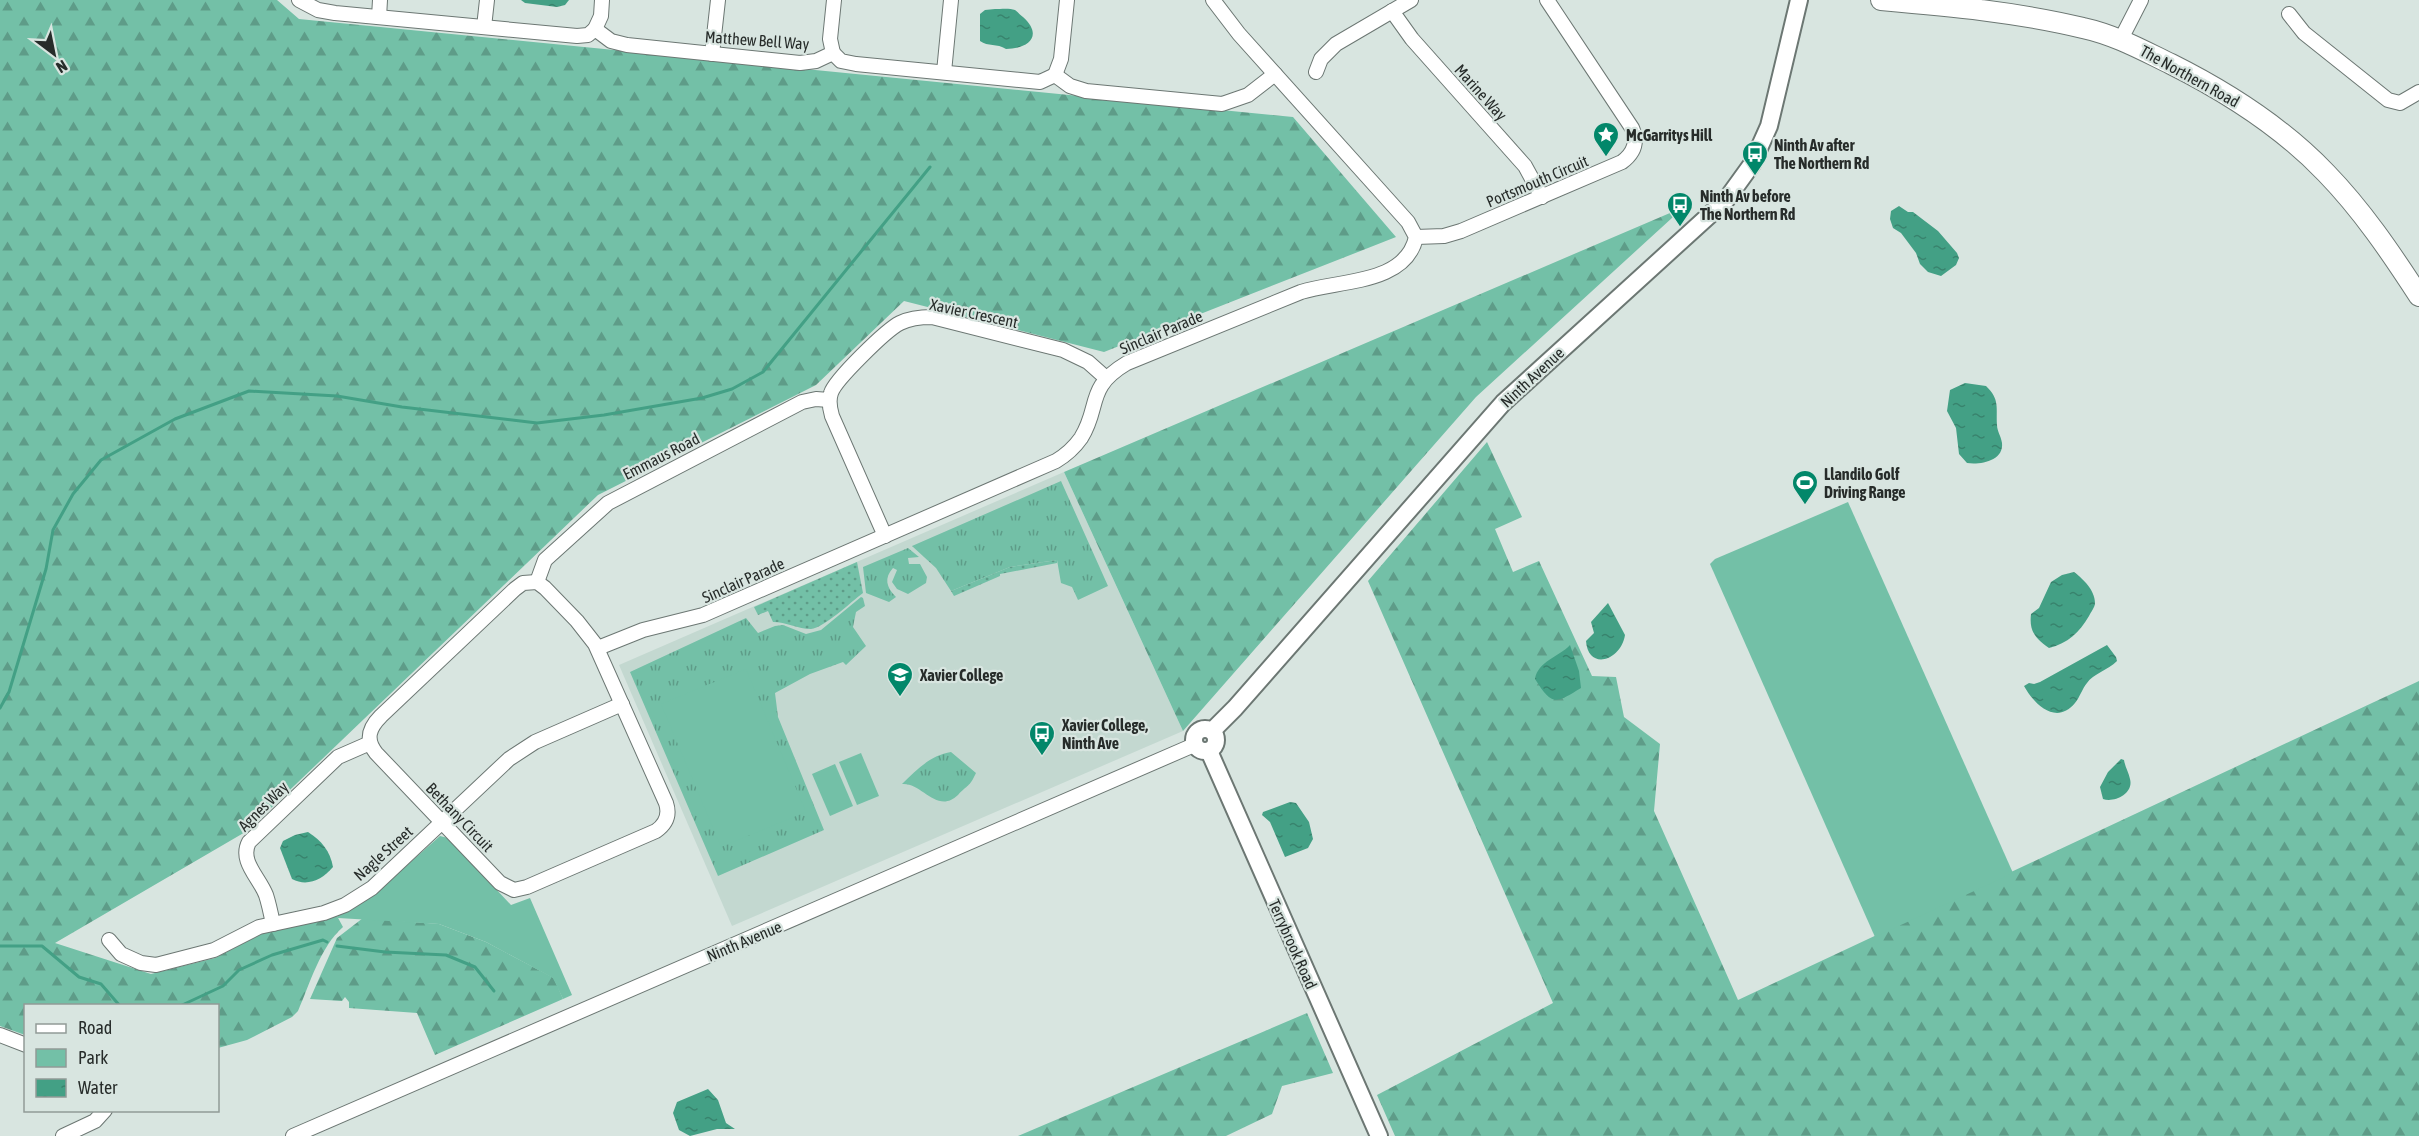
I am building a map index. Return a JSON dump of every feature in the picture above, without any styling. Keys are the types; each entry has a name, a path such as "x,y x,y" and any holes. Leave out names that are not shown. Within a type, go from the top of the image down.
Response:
{"highway":[{"name":"The Northern Road","path":"1881,0 1964,8 2041,19 2084,28 2121,39 2217,89 2273,127 2309,156 2359,211 2419,296"}],"main road":[{"name":"Ninth Avenue","path":"1201,748 1194,738 1197,732 1204,729 1212,731 1234,708 1503,403 1726,200 1752,164 1769,126 1799,0"},
{"name":"Terrybrook Road","path":"1201,748 1379,1136"}],"street":[{"path":"299,0 318,10 577,36 588,34 595,29 601,16 603,0"},
{"path":"379,17 380,0"},
{"path":"484,27 487,0"},
{"path":"712,54 718,0"},
{"path":"833,53 830,39 834,0"},
{"path":"944,72 951,0"},
{"path":"1067,0 1060,59 1055,75 1070,86 1086,91 1222,104 1248,95 1275,74"},
{"path":"1213,0 1239,34 1408,222 1416,237"},
{"path":"1316,72 1321,59 1336,44 1411,0"},
{"name":"Portsmouth Circuit","path":"1416,237 1454,234 1622,162 1631,154 1635,142 1632,128 1547,0"},
{"path":"2121,39 2141,0"},
{"name":"Marine Way","path":"1392,11 1412,39 1525,166 1542,196"},
{"path":"2289,14 2304,33 2388,100 2400,103 2419,92"},
{"name":"Matthew Bell Way","path":"595,29 604,38 619,44 801,63 816,61 833,53 841,61 856,64 1040,82 1055,75"},
{"name":"Sinclair Parade","path":"598,648 643,630 703,615 1042,468 1067,454 1082,437 1093,401 1106,378 1127,363 1317,286 1358,281 1378,275 1405,258 1411,251 1416,237"},
{"name":"Xavier Crescent","path":"830,400 831,393 839,381 885,334 902,322 921,317 932,317 1063,350 1082,358 1106,378"},
{"name":"Emmaus Road","path":"537,582 545,560 608,503 802,402 816,399 830,400"},
{"path":"830,400 832,416 885,536"},
{"path":"370,743 370,731 381,716 519,585 537,582"},
{"name":"Bethany Circuit","path":"370,743 376,753 500,883 514,890 527,887 656,831 666,821 667,808 598,648 577,621 548,590 537,582"},
{"name":"Nagle Street","path":"109,940 121,954 141,963 156,965 214,950 259,927 324,913 355,900 372,888 499,768 525,748 622,704"},
{"name":"Agnes Way","path":"273,924 266,895 247,859 246,851 249,842 338,757 370,743"},
{"name":"Ninth Avenue","path":"293,1136 1201,748"},
{"path":"0,1035 24,1044"},
{"path":"63,1136 96,1121 103,1112"}],"shaded area":[{"name":"Xavier College","path":"1064,472 1183,731 732,926 619,665"}],"green space":[{"path":"0,0 277,0 299,19 1293,117 1396,237 1104,352 904,301 816,385 598,495 247,831 55,943 151,974 215,958 267,931 337,916 343,927 322,955 298,1011 292,1017 247,1040 219,1048 219,1004 24,1004 24,1035 0,1026"},
{"path":"1684,207 1476,397 1183,731 1064,472"},
{"path":"1487,442 1522,517 1495,529 1513,572 1539,561 1592,676 1616,677 1624,717 1660,744 1654,811 1738,1000 2419,681 2419,1136 1395,1136 1377,1095 1553,1003 1368,581"},
{"path":"1061,481 1108,586 1078,600 1072,587 1061,583 1057,560 1010,567 951,591 936,568 912,546"},
{"path":"1848,502 2013,873 1875,937 1710,564 1715,559"},
{"path":"908,548 919,557 908,558 909,564 920,564 927,577 926,583 908,594 897,589 892,582 897,570 893,568 888,575 887,582 896,597 889,602 866,593 863,567"},
{"path":"1057,560 1057,563 1000,574 1000,576 954,596 951,591 1010,567"},
{"path":"857,562 863,593 817,627 806,629 773,622 768,611 758,615 754,607"},
{"path":"861,597 865,606 856,612 853,627 866,646 846,665 843,662 810,674 775,693 778,717 824,830 718,876 630,672 746,618 758,633 783,625 806,634 821,630"},
{"path":"746,669 806,812 721,847 661,704"},
{"path":"951,752 976,773 968,786 958,795 950,800 936,800 916,788 902,784 930,760"},
{"path":"861,753 879,796 857,805 839,762"},
{"path":"835,764 853,806 830,816 812,774"},
{"path":"440,836 448,838 511,905 530,898 572,995 563,999 553,978 486,942 439,924 338,918 337,916 371,897"},
{"path":"363,918 439,924 486,942 554,978 563,999 435,1055 417,1013 349,1008 349,1002 345,997 342,1001 310,999 337,938"},
{"path":"1307,1013 1333,1073 1282,1086 1272,1114 1226,1136 1018,1136"}],"water":[{"path":"521,0 569,0 565,5 557,7 525,3"},
{"path":"985,10 1015,10 1029,24 1033,35 1031,40 1021,47 1006,49 980,41 980,14"},
{"path":"1899,206 1908,212 1913,212 1938,231 1957,253 1959,258 1956,265 1941,276 1928,272 1920,264 1916,253 1901,233 1893,228 1890,219 1891,211"},
{"path":"1965,383 1986,386 1995,400 1997,427 2002,449 1995,458 1984,462 1967,463 1959,454 1956,428 1947,411 1950,390"},
{"path":"2074,572 2091,589 2095,603 2077,632 2062,643 2049,648 2034,634 2031,614 2039,608 2051,582 2062,575"},
{"path":"1608,603 1625,635 1618,651 1605,659 1598,659 1588,650 1586,641 1594,633 1591,622"},
{"path":"1570,645 1579,671 1581,688 1555,700 1546,694 1535,679 1544,663"},
{"path":"2107,645 2117,661 2090,680 2077,701 2068,710 2060,713 2046,710 2024,686 2040,682"},
{"path":"2121,759 2124,760 2129,777 2129,789 2122,796 2112,800 2103,799 2100,787 2108,772"},
{"path":"1290,802 1296,803 1309,822 1313,839 1308,848 1285,857 1270,822 1262,815 1263,812"},
{"path":"308,832 325,847 333,867 319,879 303,882 292,879 280,848 283,841"},
{"path":"708,1089 718,1100 726,1123 735,1129 717,1129 690,1136 679,1130 673,1113 677,1102"}],"waterway":[{"path":"0,708 9,692 46,569 53,530 73,494 101,460 175,419 249,391 337,396 402,407 537,423 604,415 702,398 732,389 763,372 930,167"},
{"path":"184,1004 223,986 239,970 272,955 323,940 327,942"},
{"path":"0,946 42,946 79,977 101,984 118,1004"},
{"path":"337,946 385,952 446,955 475,967 494,991"}],"place":[{"name":"McGarritys Hill","path":"1606,158"},
{"name":"Ninth Av after The Northern Rd","path":"1755,177"},
{"name":"Ninth Av before The Northern Rd","path":"1680,228"},
{"name":"Llandilo Golf Driving Range","path":"1805,506"},
{"name":"Xavier College","path":"900,698"},
{"name":"Xavier College, Ninth Ave","path":"1042,757"}]}
